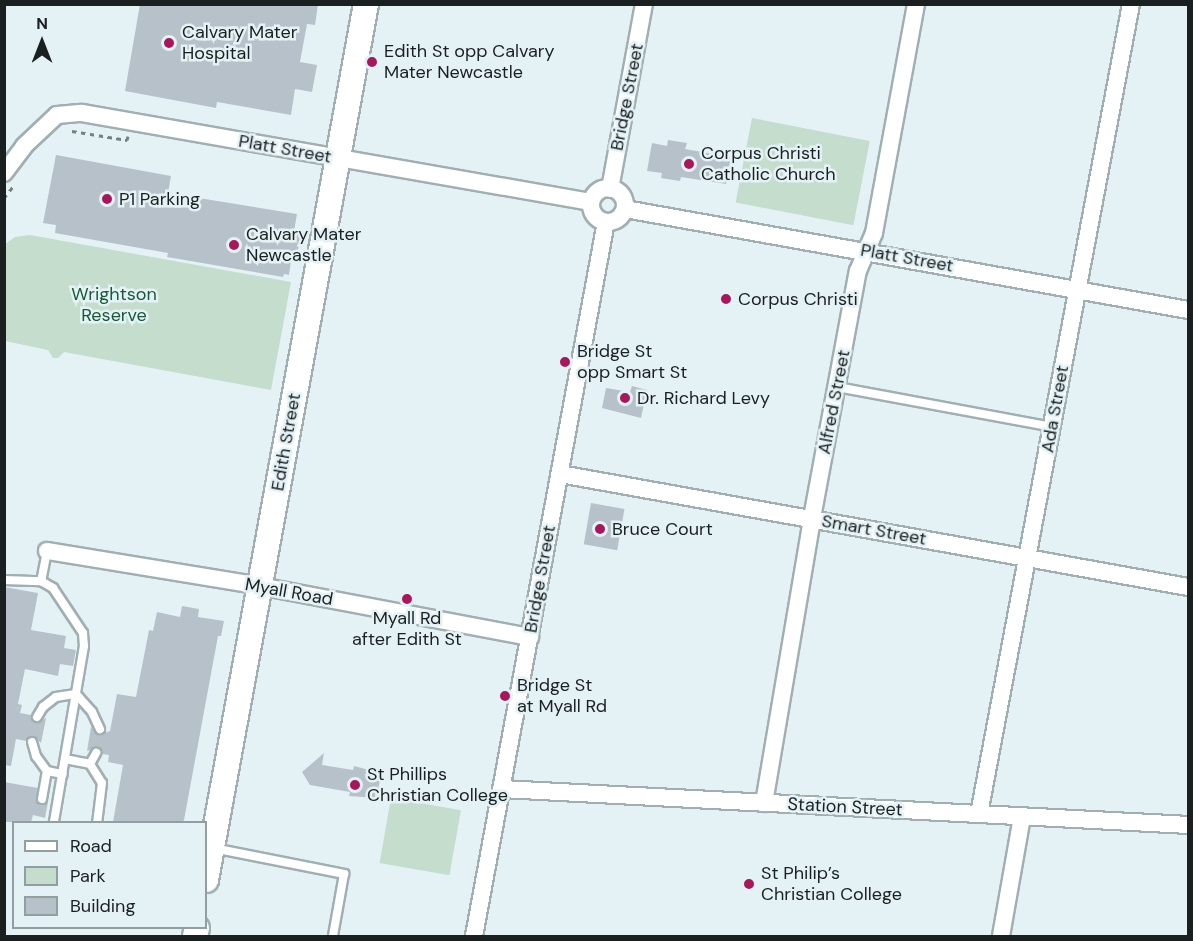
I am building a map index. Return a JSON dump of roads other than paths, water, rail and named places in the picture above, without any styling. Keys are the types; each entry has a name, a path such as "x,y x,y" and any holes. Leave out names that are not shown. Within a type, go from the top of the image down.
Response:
{"main road":[{"name":"Edith Street","path":"207,874 366,4"}],"street":[{"name":"Bridge Street","path":"610,189 644,4"},
{"name":"Alfred Street","path":"764,803 812,518 860,263 874,233 916,4"},
{"name":"Ada Street","path":"979,814 1131,4"},
{"name":"Platt Street","path":"12,175 24,146 57,115 81,113 591,202"},
{"path":"610,189 622,196 625,209 620,218 606,222 596,217 591,202 598,192 610,189"},
{"name":"Platt Street","path":"625,209 1188,310"},
{"name":"Bridge Street","path":"474,936 606,222"},
{"name":"Smart Street","path":"560,474 1188,587"},
{"name":"Myall Road","path":"47,551 260,586 530,637"},
{"name":"Station Street","path":"502,789 1188,825"},
{"path":"1001,936 1022,817"}],"lane":[{"path":"837,387 1052,427"},
{"path":"41,582 47,551"},
{"path":"4,580 41,582 53,588 83,633 84,646 54,821"},
{"path":"37,717 43,707 56,698 76,694"},
{"path":"76,694 92,712 100,729"},
{"path":"32,742 36,756 47,771 63,774"},
{"path":"90,764 96,753"},
{"path":"65,759 90,764 102,783 97,821"},
{"path":"42,799 47,771"},
{"path":"211,848 344,874 333,936"}],"place":[{"name":"Calvary Mater Hospital","path":"169,43"},
{"name":"Edith St opp Calvary Mater Newcastle","path":"372,62"},
{"name":"Corpus Christi Catholic Church","path":"689,164"},
{"name":"P1 Parking","path":"107,199"},
{"name":"Calvary Mater Newcastle","path":"234,245"},
{"name":"Corpus Christi","path":"726,299"},
{"name":"Bridge St opp Smart St","path":"565,362"},
{"name":"Dr. Richard Levy","path":"625,398"},
{"name":"Bruce Court","path":"600,529"},
{"name":"Myall Rd after Edith St","path":"407,599"},
{"name":"Bridge St at Myall Rd","path":"505,696"},
{"name":"St Phillips Christian College","path":"355,785"},
{"name":"St Philip’s Christian College","path":"749,884"}],"park label":[{"name":"Wrightson Reserve","path":"114,305"}]}
